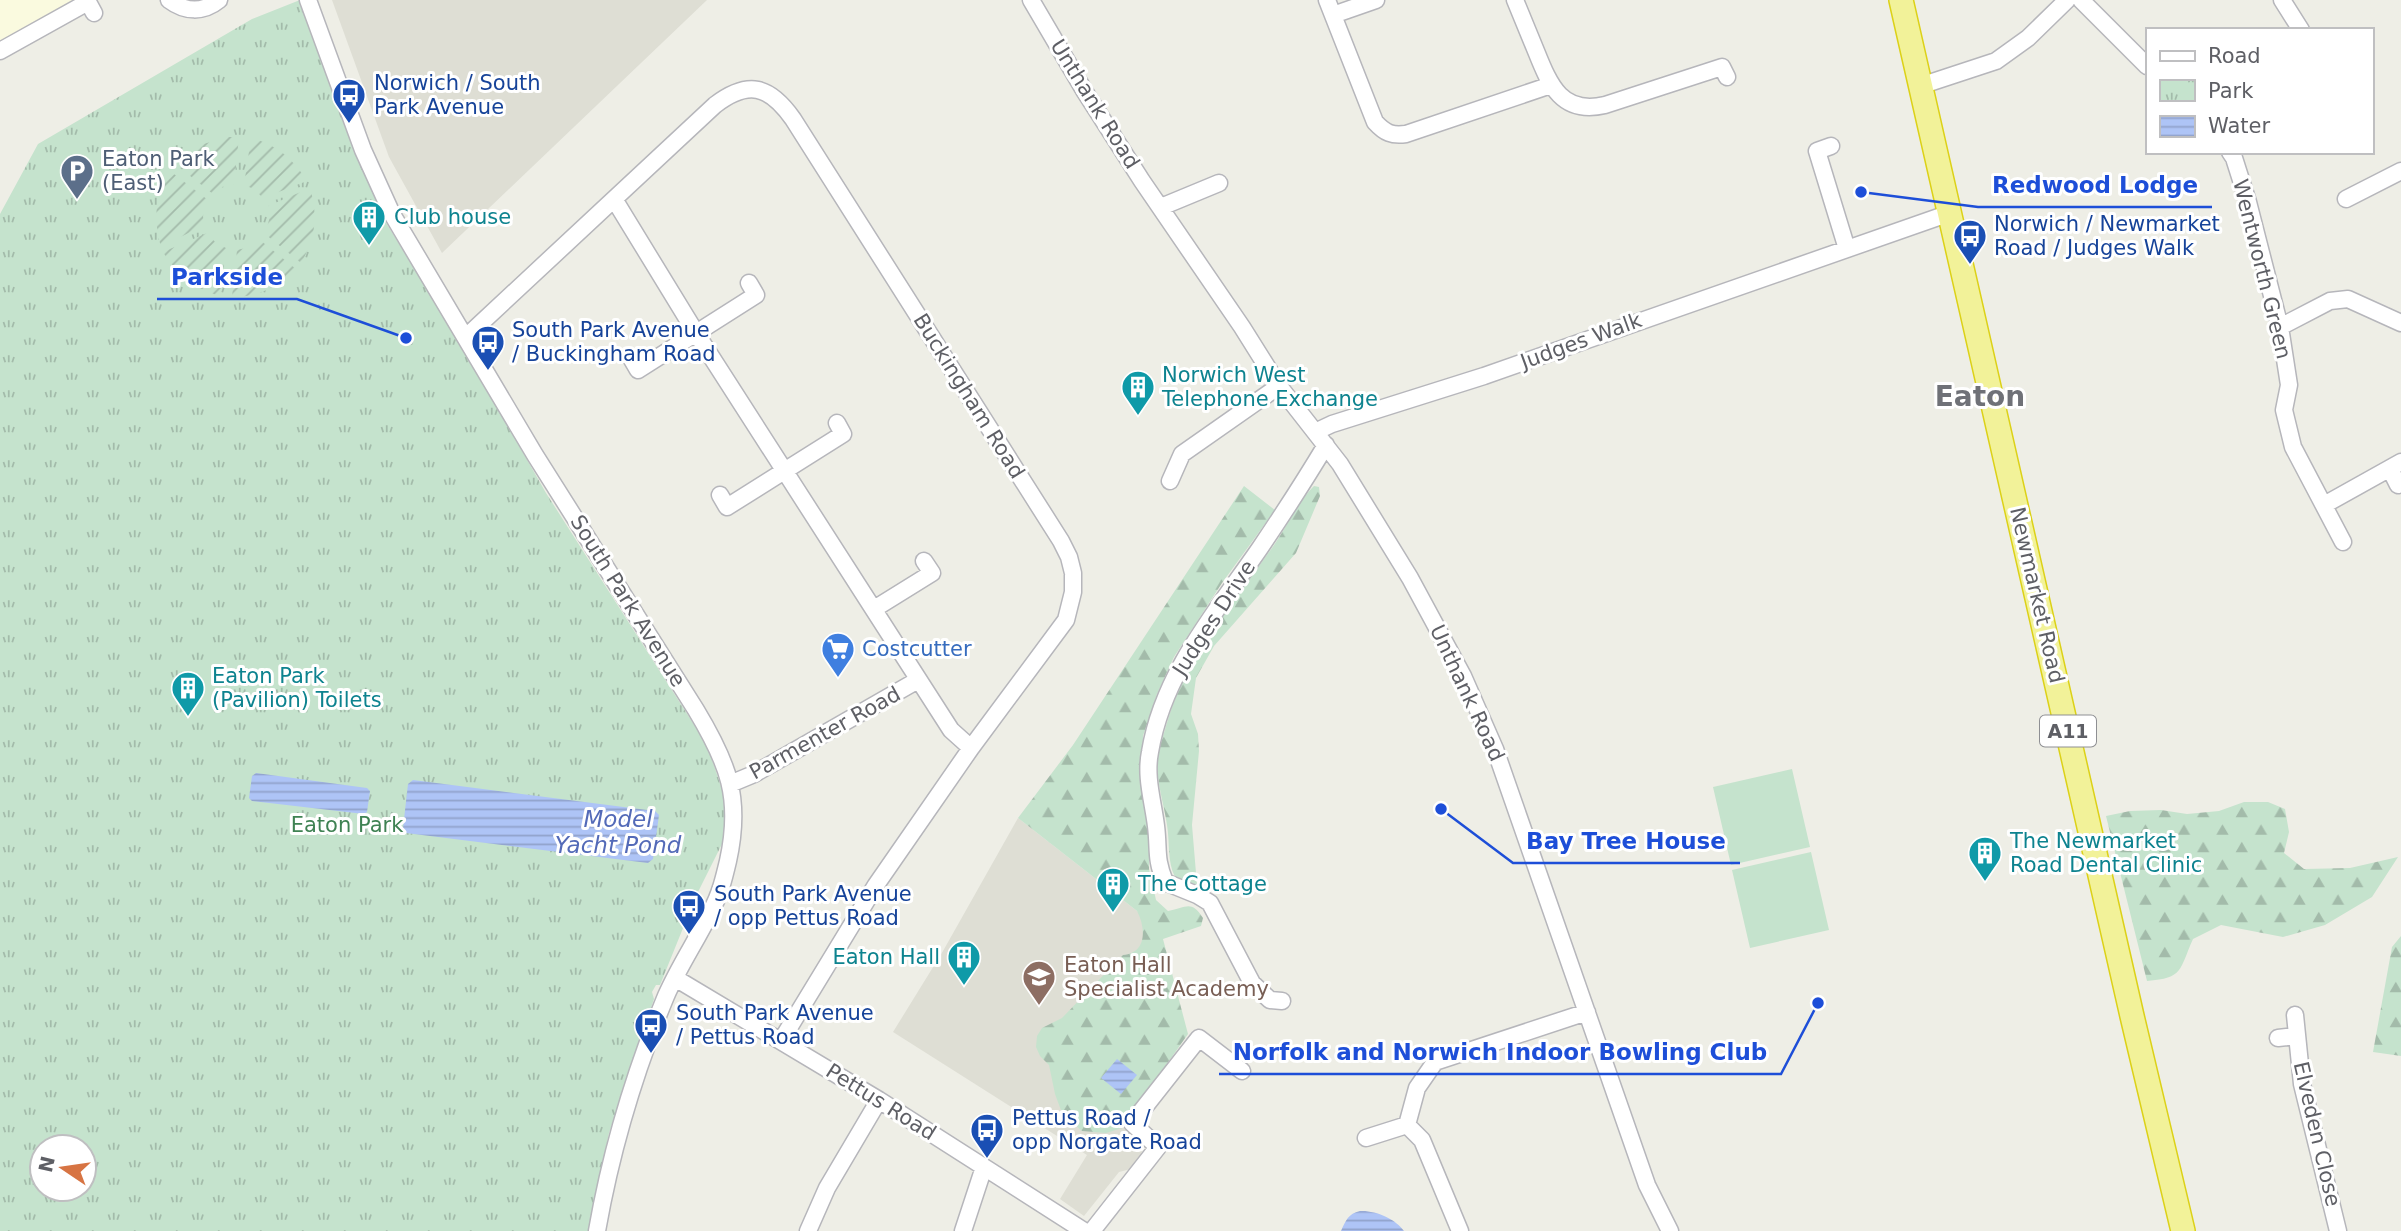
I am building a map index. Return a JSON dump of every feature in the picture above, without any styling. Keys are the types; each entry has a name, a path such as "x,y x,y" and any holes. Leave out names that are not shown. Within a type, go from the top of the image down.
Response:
{"highway":[{"name":"Newmarket Road","path":"1901,0 2183,1231"}],"street":[{"path":"169,0 186,9 194,9 211,6 219,0"},
{"name":"South Park Avenue","path":"308,0 376,180 422,267 535,455 717,745 730,784 734,832 725,876 712,911 675,978 650,1041 612,1160 597,1231"},
{"name":"Unthank Road","path":"1031,0 1085,92 1279,386 1326,445 1410,578 1464,676 1496,749 1647,1185 1670,1231"},
{"path":"1376,0 1329,7 1375,122 1383,131 1395,135 1454,119 1551,85"},
{"path":"1515,0 1551,85 1571,104 1593,108 1723,67"},
{"path":"1920,86 1996,61 2028,38 2067,0"},
{"path":"2081,0 2146,65"},
{"path":"2282,0 2300,28"},
{"path":"0,51 89,5"},
{"name":"Buckingham Road","path":"466,337 715,105 730,94 744,89 757,89 770,94 793,119 1069,557 1073,573 1073,592 1066,620 971,748 876,885 781,1041"},
{"path":"1818,150 1847,249"},
{"name":"Wentworth Green","path":"2231,154 2248,202 2280,327 2289,385 2284,410 2293,447 2343,542"},
{"path":"2346,199 2401,171"},
{"path":"1161,207 1219,183"},
{"path":"2371,187 2380,202"},
{"path":"614,199 696,333 918,680 951,730 971,748"},
{"name":"Judges Walk","path":"1315,432 1332,424 1484,376 1950,213"},
{"path":"638,371 756,295"},
{"path":"2280,327 2330,301 2348,299 2401,323"},
{"path":"1170,481 1177,449 1279,386"},
{"path":"728,507 843,434"},
{"name":"Judges Drive","path":"1282,1001 1270,1000 1252,983 1210,903 1165,882 1157,864 1156,825 1149,795 1149,753 1166,696 1185,657 1326,445"},
{"path":"2324,505 2395,466 2399,485"},
{"path":"874,609 932,573"},
{"name":"Parmenter Road","path":"730,784 754,774 918,680"},
{"name":"Pettus Road","path":"675,978 880,1100 1084,1231"},
{"path":"1366,1138 1407,1125 1435,1062 1587,1012"},
{"name":"Elveden Close","path":"2295,1015 2302,1084 2338,1231"},
{"name":"Elveden Close","path":"2278,1038 2296,1036"},
{"path":"1092,1231 1158,1147 1132,1123 1199,1038 1242,1071"},
{"path":"808,1231 827,1188 880,1100"},
{"path":"1407,1125 1415,1130 1422,1140 1460,1231"},
{"path":"963,1231 984,1167"}],"shaded area":[{"path":"0,0 78,0 0,45"},
{"path":"332,0 707,0 442,253 389,157"},
{"name":"Eaton Hall Specialist Academy","path":"1018,818 1137,911 1148,923 1123,1122 1142,1148 1141,1158 1131,1169 1119,1172 1084,1216 1060,1199 1087,1155 893,1032 943,951"}],"green space":[{"name":"Eaton Park","path":"300,0 383,218 459,340 546,493 707,745 723,792 727,819 726,836 696,896 660,985 656,985 652,992 654,999 609,1133 588,1231 0,1231 0,214 38,144 252,19"},
{"path":"228,137 239,137 234,184 222,187 213,194 175,164 200,145"},
{"path":"251,138 283,154 307,181 263,198 254,189 244,185"},
{"path":"170,171 208,200 203,216 204,225 161,247 157,227 158,199"},
{"path":"310,188 314,208 313,235 301,263 265,234 269,220 268,206"},
{"path":"207,233 216,243 226,248 220,296 187,280 163,252"},
{"path":"260,240 296,269 267,290 232,297 237,250 250,247"},
{"path":"1244,486 1275,510 1222,583 1174,657 1157,694 1143,736 1142,790 1150,827 1149,869 1156,900 1168,911 1184,907 1195,908 1203,918 1201,926 1163,939 1188,1034 1122,1128 1106,1133 1082,1131 1062,1113 1049,1065 1036,1047 1037,1036 1042,1028 1062,1018 1123,955 1137,950 1142,939 1142,925 1137,911 1018,818 1073,745"},
{"path":"1314,486 1319,487 1320,496 1296,553 1214,646 1196,678 1191,714 1198,734 1199,751 1192,825 1197,885 1175,877 1171,865 1157,770 1161,744 1175,700 1197,655"},
{"path":"1792,769 1810,847 1731,865 1713,787"},
{"path":"2244,802 2268,802 2285,809 2289,832 2284,853 2304,869 2350,868 2398,857 2372,897 2325,925 2283,937 2221,925 2193,939 2182,965 2174,975 2147,981 2106,816 2130,811 2161,810 2187,814 2219,811"},
{"path":"1811,852 1829,930 1750,948 1732,870"},
{"path":"2401,936 2401,1056 2373,1052 2392,947"}],"water":[{"path":"256,773 367,788 370,791 367,812 364,814 252,801 249,798 252,776"},
{"name":"Model Yacht Pond","path":"413,780 655,811 659,815 653,859 648,863 406,833 403,828 408,784"},
{"path":"1117,1059 1137,1075 1121,1094 1101,1078"},
{"path":"1360,1211 1385,1216 1404,1231 1341,1231 1348,1218"}],"place":[{"name":"Norwich / South Park Avenue","path":"349,125"},
{"name":"Redwood Lodge","path":"1861,192"},
{"name":"Eaton Park (East)","path":"77,201"},
{"name":"Club house","path":"369,247"},
{"name":"Norwich / Newmarket Road / Judges Walk","path":"1970,266"},
{"name":"Parkside","path":"406,338"},
{"name":"South Park Avenue / Buckingham Road","path":"488,372"},
{"name":"Norwich West Telephone Exchange","path":"1138,417"},
{"name":"Costcutter","path":"838,679"},
{"name":"Eaton Park (Pavilion) Toilets","path":"188,718"},
{"name":"Bay Tree House","path":"1441,809"},
{"name":"The Newmarket Road Dental Clinic","path":"1985,883"},
{"name":"The Cottage","path":"1113,914"},
{"name":"South Park Avenue / opp Pettus Road","path":"689,936"},
{"name":"Eaton Hall","path":"964,987"},
{"name":"Norfolk and Norwich Indoor Bowling Club","path":"1818,1003"},
{"name":"Eaton Hall Specialist Academy","path":"1039,1007"},
{"name":"South Park Avenue / Pettus Road","path":"651,1055"},
{"name":"Pettus Road / opp Norgate Road","path":"987,1160"}],"district":[{"name":"Eaton","path":"1980,396"}]}
